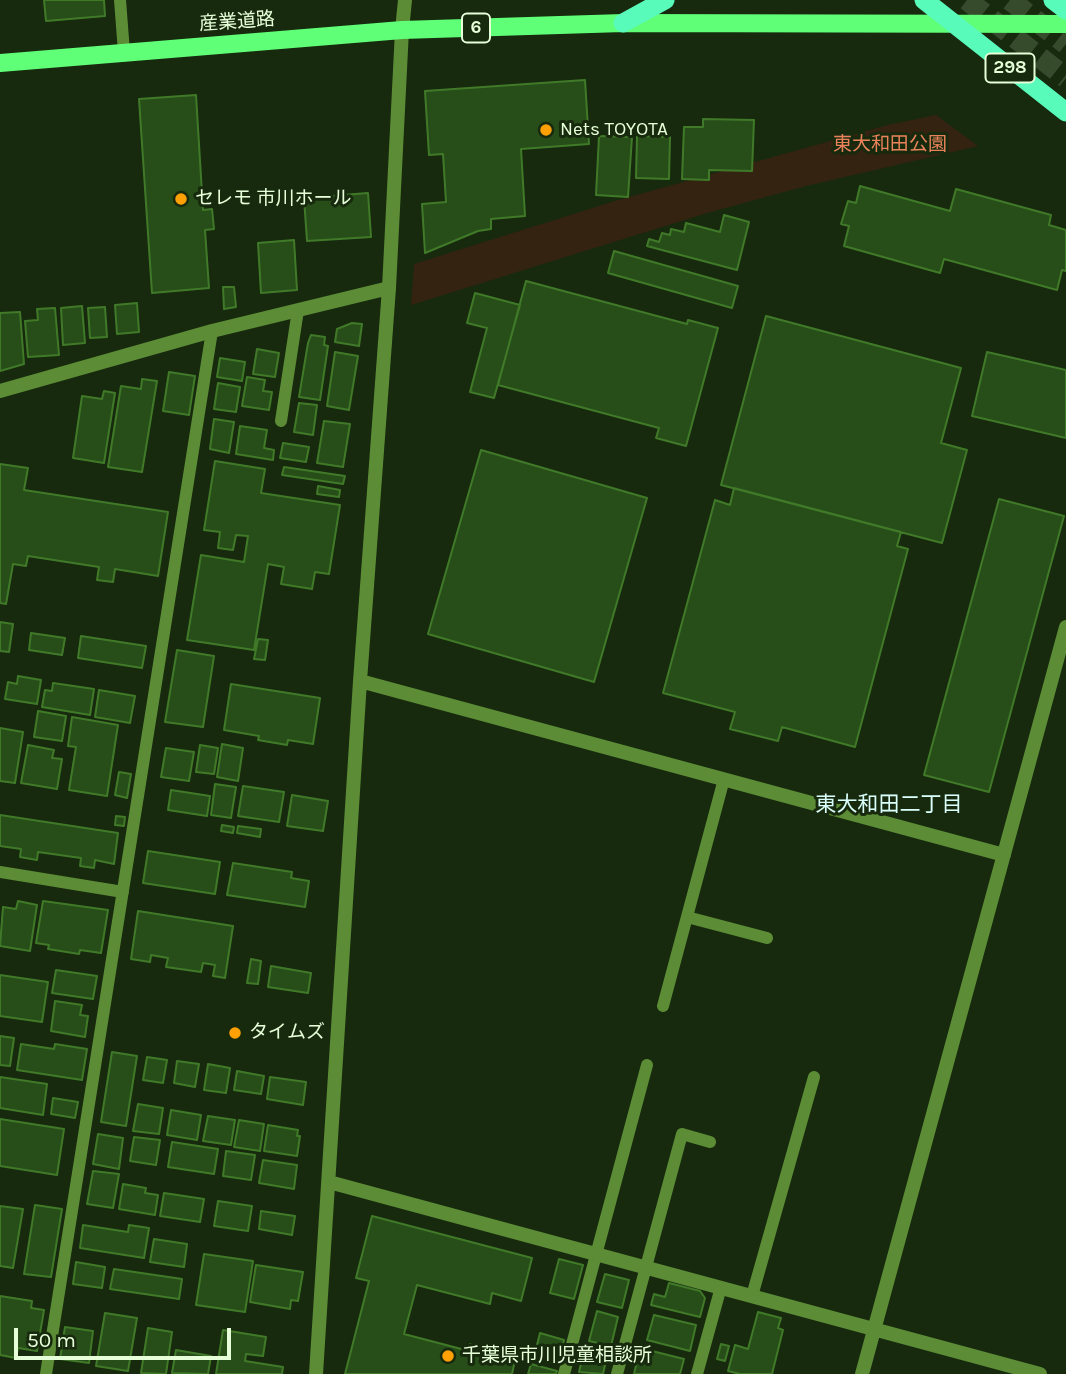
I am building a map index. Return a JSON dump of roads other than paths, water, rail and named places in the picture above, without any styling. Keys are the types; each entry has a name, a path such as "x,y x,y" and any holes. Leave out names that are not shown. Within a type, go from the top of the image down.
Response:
{"highway":[{"path":"623,23 665,0"},
{"name":"298","path":"924,0 1066,112"},
{"path":"1053,0 1066,10"}],"main road":[{"name":"産業道路","path":"0,63 402,30 623,23 1066,24"}],"street":[{"path":"316,1374 360,681 389,288 405,0"},
{"path":"0,391 212,331 389,288"},
{"path":"862,1374 1066,627"},
{"path":"360,681 1004,855"},
{"path":"329,1182 1040,1374"}],"lane":[{"path":"120,0 124,52"},
{"path":"281,421 298,310"},
{"path":"46,1374 212,331"},
{"path":"663,1006 724,779"},
{"path":"0,872 123,892"},
{"path":"687,917 767,938"},
{"path":"564,1374 647,1065"},
{"path":"752,1296 814,1077"},
{"path":"617,1374 682,1134 710,1142"},
{"path":"696,1374 721,1287"}],"tunnel":[{"path":"967,0 1066,78"},
{"path":"1010,0 1066,44"}],"place":[{"name":"Nets TOYOTA","path":"546,130"},
{"name":"セレモ 市川ホール","path":"181,199"},
{"name":"タイムズ","path":"235,1033"},
{"name":"千葉県市川児童相談所","path":"448,1356"}],"district":[{"name":"東大和田二丁目","path":"889,805"}],"park label":[{"name":"東大和田公園","path":"890,145"}]}
